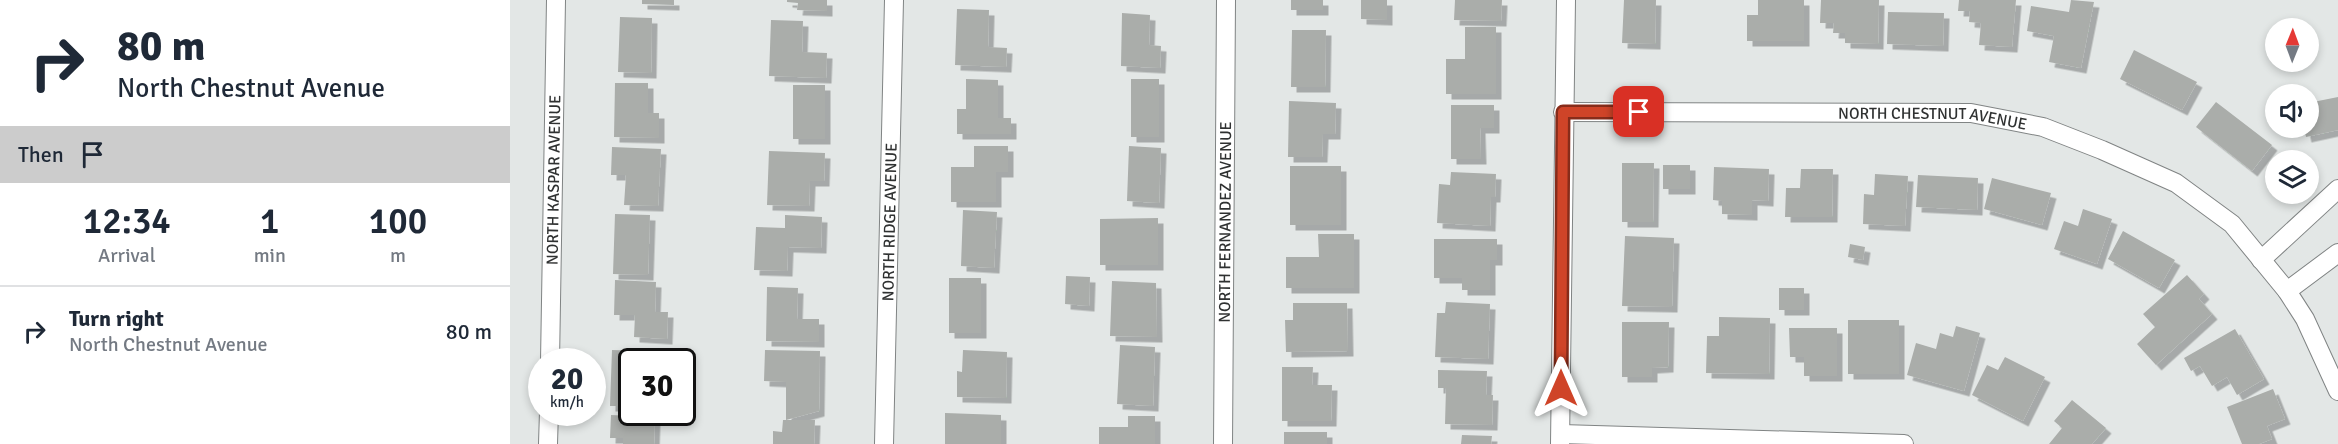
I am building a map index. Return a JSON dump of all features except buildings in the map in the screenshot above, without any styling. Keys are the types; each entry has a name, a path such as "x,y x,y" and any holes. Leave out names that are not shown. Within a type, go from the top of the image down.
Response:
{"street":[{"name":"NORTH KASPAR AVENUE","path":"550,348 556,0"},
{"name":"NORTH RIDGE AVENUE","path":"884,444 894,0"},
{"name":"NORTH FERNANDEZ AVENUE","path":"1223,444 1226,0"},
{"path":"1566,0 1561,439 1904,444"},
{"name":"NORTH CHESTNUT AVENUE","path":"1563,112 1971,113 2043,127 2176,183 2232,224 2287,291 2304,319 2338,391"},
{"path":"2261,260 2338,189"},
{"path":"2287,291 2338,253"},
{"path":"548,444 549,426"}],"route":[{"path":"1561,388 1563,112 1639,112"}]}
